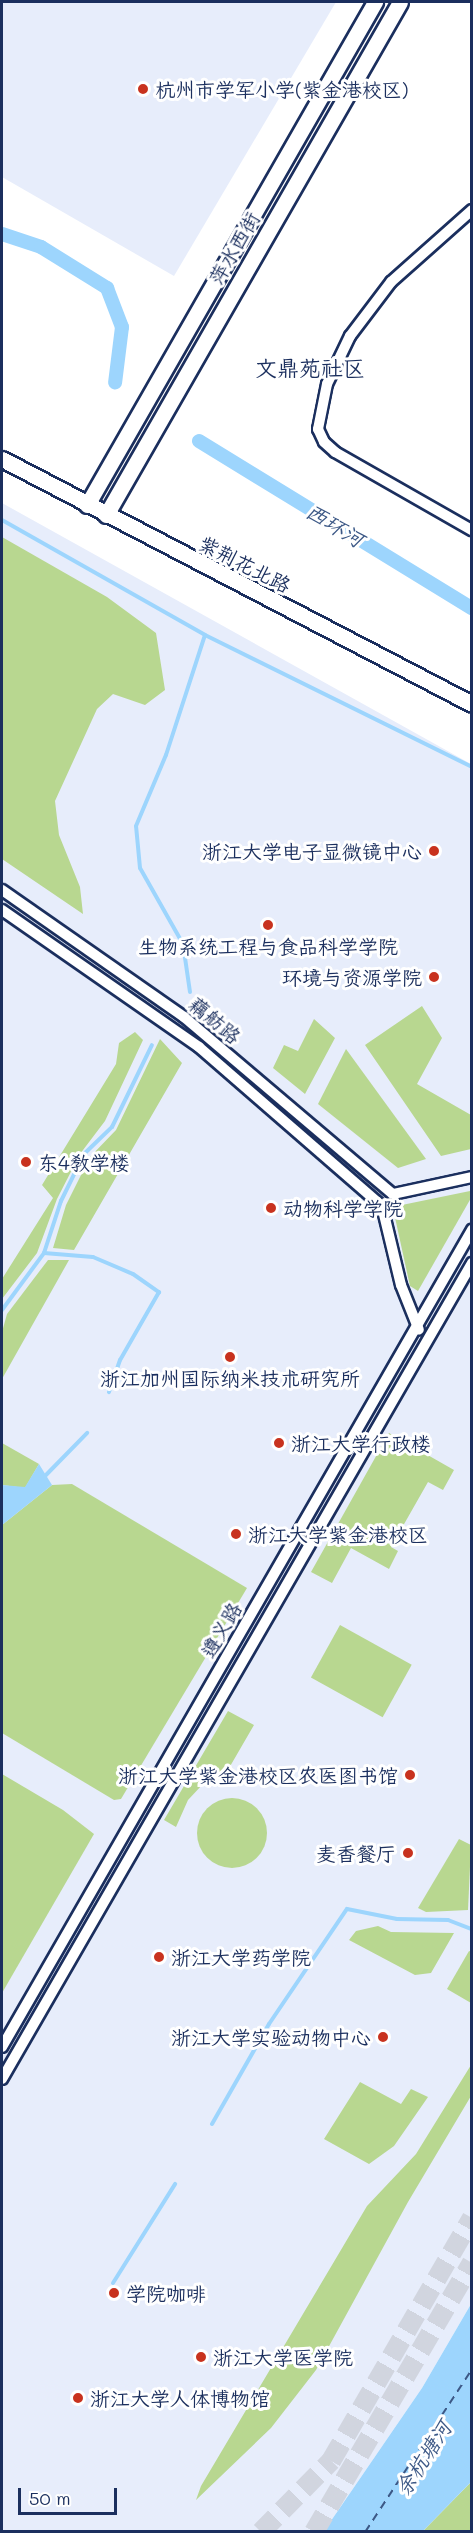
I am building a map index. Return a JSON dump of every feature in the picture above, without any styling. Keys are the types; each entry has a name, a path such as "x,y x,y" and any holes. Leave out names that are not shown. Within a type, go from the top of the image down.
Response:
{"main road":[{"name":"萍水西街","path":"87,505 375,2"},
{"name":"萍水西街","path":"106,515 400,2"},
{"name":"紫荆花北路","path":"2,459 471,704"}],"street":[{"path":"471,210 391,282 350,336 327,384 318,429 324,442 335,452 471,530"},
{"name":"藕舫路","path":"2,890 174,1010 393,1194 471,1177"},
{"name":"藕舫路","path":"2,910 199,1047 382,1206 416,1328"},
{"name":"遵义路","path":"2,2047 471,1230"},
{"name":"遵义路","path":"2,2078 471,1263"},
{"path":"416,1328 429,1336"}],"shaded area":[{"name":"杭州市学军小学(紫金港校区)","path":"2,2 336,2 174,276 2,177"},
{"name":"浙江大学紫金港校区","path":"2,503 471,764 471,2304 422,2388 324,2531 2,2531"}],"green space":[{"path":"2,537 107,597 156,633 165,690 145,705 113,694 97,709 55,801 59,835 80,887 83,914 2,859"},
{"path":"422,1006 442,1038 417,1084 471,1115 471,1149 441,1156 365,1045"},
{"path":"314,1019 335,1038 305,1094 273,1068 284,1045 298,1051"},
{"path":"135,1032 143,1040 105,1121 80,1154 57,1199 37,1253 2,1299 2,1279 53,1198 42,1185 116,1064 119,1043"},
{"path":"160,1039 182,1063 74,1250 53,1248 66,1205 90,1157 116,1130"},
{"path":"346,1049 426,1159 398,1168 318,1104"},
{"path":"470,1191 471,1198 418,1291 410,1286 394,1213 397,1206"},
{"path":"48,1260 69,1260 2,1379 2,1332 7,1314"},
{"path":"389,1433 454,1470 443,1490 428,1482 391,1547 398,1551 389,1569 351,1548 332,1583 311,1572"},
{"path":"2,1443 39,1464 25,1488 2,1485"},
{"path":"72,1484 247,1588 121,1799 114,1800 2,1733 2,1525 52,1485"},
{"path":"340,1625 412,1665 383,1717 311,1677"},
{"path":"228,1711 254,1725 225,1775 203,1784 188,1800 176,1827 164,1820"},
{"path":"2,1774 63,1810 94,1834 2,1993"},
{"path":"232,1798 251,1804 261,1814 267,1833 261,1852 251,1862 232,1868 213,1862 203,1852 197,1833 203,1814 213,1804"},
{"path":"459,1839 471,1845 468,1910 426,1912 418,1908"},
{"path":"378,1926 391,1932 454,1933 431,1973 415,1975 349,1940 356,1931"},
{"path":"469,1951 472,1952 471,2003 447,1989"},
{"path":"471,2065 471,2096 408,2202 316,2370 271,2428 196,2500 201,2486 367,2206 416,2154"},
{"path":"360,2082 401,2104 411,2089 428,2097 394,2146 369,2164 324,2139"},
{"path":"471,2482 471,2531 423,2531"}],"water":[{"path":"39,1464 52,1485 2,1525 2,1485 25,1487"},
{"name":"余杭塘河","path":"471,2304 471,2482 423,2531 324,2531 422,2388"}],"waterway":[{"name":"西环河","path":"2,234 41,247 107,288 122,327 115,383"},
{"name":"西环河","path":"199,441 472,608"},
{"path":"2,520 205,635 472,767"},
{"path":"190,992 183,944 140,868 136,826 166,755 205,635"},
{"path":"2,1310 44,1253 61,1201 84,1154 112,1127 152,1045"},
{"path":"44,1253 93,1257 133,1274 159,1292 120,1360 109,1392"},
{"path":"46,1475 87,1433"},
{"path":"212,2124 269,2024 347,1909 397,1919 448,1920 472,1929"},
{"path":"113,2283 175,2184"}],"ferry route":[{"path":"365,2532 472,2369"}],"tunnel":[{"path":"261,2532 331,2461 472,2218"},
{"path":"314,2532 472,2263"}],"place":[{"name":"杭州市学军小学(紫金港校区)","path":"143,89"},
{"name":"浙江大学电子显微镜中心","path":"434,851"},
{"name":"生物系统工程与食品科学学院","path":"268,925"},
{"name":"环境与资源学院","path":"434,977"},
{"name":"东4教学楼","path":"26,1162"},
{"name":"动物科学学院","path":"271,1208"},
{"name":"浙江加州国际纳米技术研究所","path":"230,1357"},
{"name":"浙江大学行政楼","path":"279,1443"},
{"name":"浙江大学紫金港校区","path":"236,1534"},
{"name":"浙江大学紫金港校区农医图书馆","path":"410,1775"},
{"name":"麦香餐厅","path":"408,1853"},
{"name":"浙江大学药学院","path":"159,1957"},
{"name":"浙江大学实验动物中心","path":"383,2037"},
{"name":"学院咖啡","path":"114,2293"},
{"name":"浙江大学医学院","path":"201,2357"},
{"name":"浙江大学人体博物馆","path":"78,2398"}],"district":[{"name":"文鼎苑社区","path":"310,368"}]}
